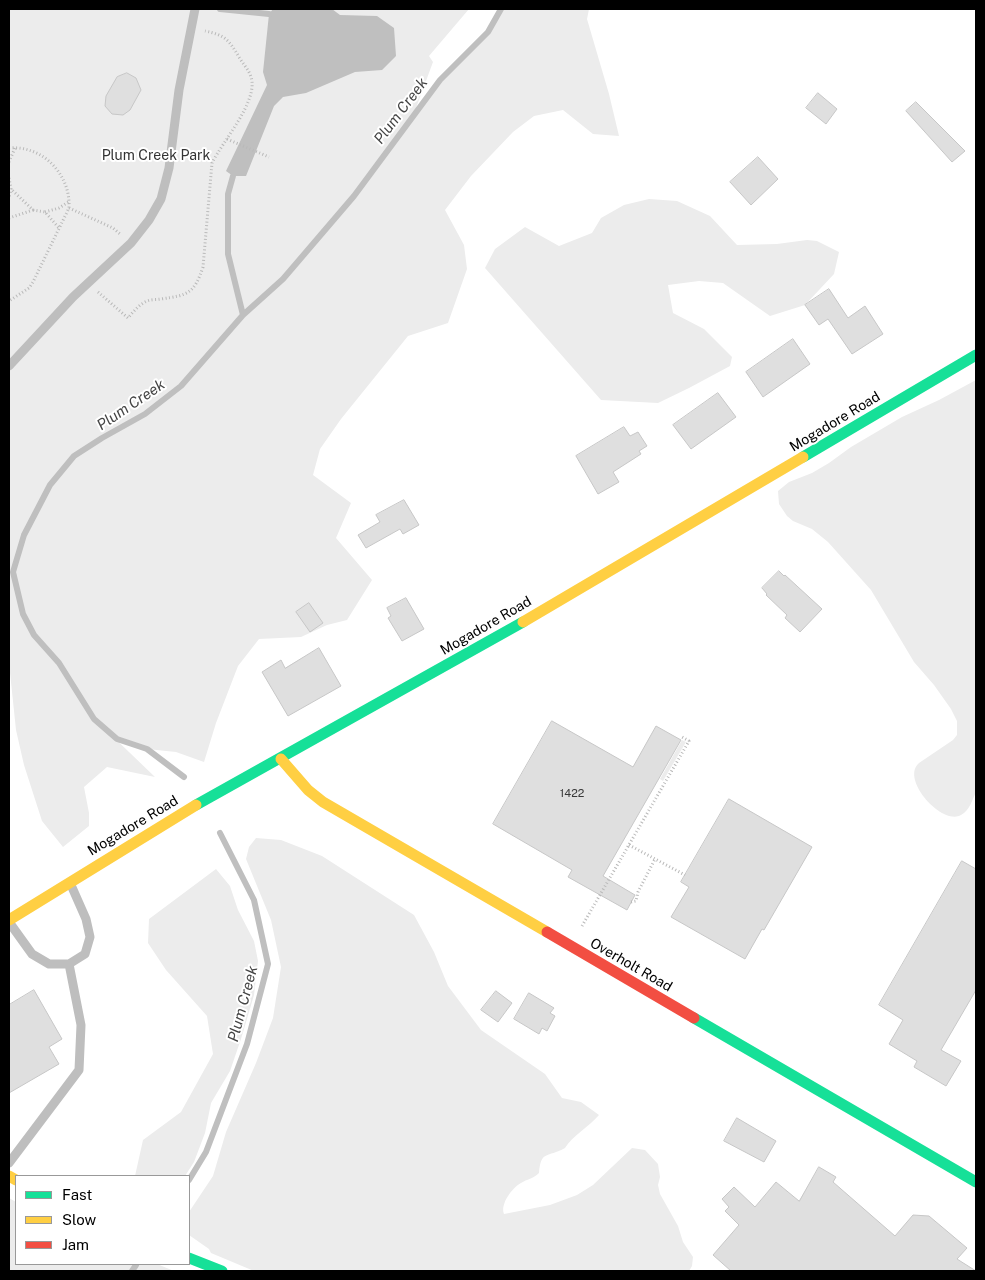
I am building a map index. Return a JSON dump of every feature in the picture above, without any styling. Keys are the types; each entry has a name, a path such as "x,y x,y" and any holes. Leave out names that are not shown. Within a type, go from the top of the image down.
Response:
{"street":[{"name":"Mogadore Road","path":"9,921 191,808 559,602 976,355"},
{"name":"Overholt Road","path":"281,759 308,790 323,802 976,1182"},
{"path":"190,1258 222,1271"}],"lane":[{"path":"9,366 60,310 131,243 149,220 161,199 169,168 179,90 195,9"},
{"path":"9,921 32,954 49,964 69,964 86,954 90,937 86,919 70,882"},
{"path":"9,1163 79,1070 81,1024 69,964"}],"path":[{"path":"88,283 128,318 136,308 147,301 185,295 192,290 198,281 203,266 212,163 218,150 238,123 253,88 251,77 228,40 217,33 191,28"},
{"path":"226,139 269,157"},
{"path":"9,148 29,150 54,164 67,186 70,201 69,208 29,288 9,301"},
{"path":"9,162 15,148"},
{"path":"9,178 11,189 9,198"},
{"path":"11,189 33,210"},
{"path":"9,218 33,210 45,212 59,208 70,201"},
{"path":"69,208 113,228 131,243"},
{"path":"45,212 59,228"},
{"path":"582,927 689,741 682,737"},
{"path":"629,845 685,875"},
{"path":"631,902 636,902 638,892 655,859"}],"green space":[{"name":"Plum Creek Park","path":"9,9 469,9 429,56 433,62 413,116 440,80 488,33 501,9 589,9 587,19 619,136 593,134 563,110 534,116 513,132 471,176 445,210 464,245 467,269 448,323 408,336 341,419 320,449 313,475 351,503 336,538 372,580 347,620 327,625 301,637 259,639 238,666 216,723 204,762 176,752 147,749 117,739 103,727 155,777 107,767 84,787 89,813 89,826 63,847 42,821 24,765 16,730 9,663"},
{"path":"649,199 677,201 710,216 737,245 817,241 839,252 834,274 805,305 770,316 723,283 699,281 668,285 673,313 704,329 732,357 730,366 658,403 601,400 485,268 495,249 525,227 559,246 592,233 601,218 624,205"},
{"path":"976,380 976,792 967,810 961,815 953,817 934,808 919,789 915,779 915,770 919,763 953,740 957,735 957,721 951,709 914,662 871,590 828,542 812,529 793,521 787,516 779,504 778,491 789,482 812,473 829,463 851,447 902,417"},
{"path":"682,740 686,742 663,781 660,779"},
{"path":"256,838 281,840 322,856 414,915 434,952 448,986 481,1030 545,1074 562,1098 581,1102 599,1115 572,1139 565,1148 543,1158 539,1173 518,1185 511,1192 505,1201 504,1214 550,1205 577,1195 593,1185 632,1148 645,1150 658,1164 660,1194 678,1226 683,1242 693,1257 692,1266 689,1271 254,1271 211,1253 209,1249 190,1236 190,1210 213,1176 226,1132 273,1018 281,967 271,920 246,859 249,847"},
{"path":"216,869 230,886 238,910 254,941 258,961 254,995 241,1039 230,1071 211,1103 205,1133 194,1162 186,1175 135,1175 143,1140 181,1112 213,1054 207,1016 166,970 148,943 149,919"},
{"path":"9,1198 15,1201 15,1265 159,1265 174,1271 9,1271"}],"shaded area":[{"path":"273,9 332,9 340,15 377,16 394,28 396,56 382,70 355,72 306,93 283,97 274,106 246,176 233,176 226,171 267,85 263,72 269,14"}],"building":[{"path":"127,73 136,78 141,90 130,110 123,115 112,114 105,106 106,96 117,77"},
{"path":"818,93 837,109 826,124 806,108"},
{"path":"916,102 965,151 952,162 906,111"},
{"path":"758,157 778,179 751,205 730,182"},
{"path":"829,289 848,318 865,306 883,334 852,354 828,319 819,325 805,305"},
{"path":"793,339 810,364 763,397 746,372"},
{"path":"718,393 736,417 691,449 673,425"},
{"path":"624,427 630,436 638,432 647,446 639,451 641,454 613,472 619,482 598,494 576,456"},
{"path":"404,500 419,525 403,534 400,529 366,548 358,535 380,522 376,515"},
{"path":"779,571 822,609 800,632 785,618 787,615 766,595 762,588"},
{"path":"406,598 424,629 402,641 388,618 391,616 387,608"},
{"path":"309,603 323,623 310,632 296,612"},
{"path":"319,648 341,686 288,716 262,672 281,660 285,668"},
{"path":"552,721 633,767 656,726 681,740 603,876 635,895 627,910 568,877 572,870 493,824"},
{"path":"729,799 812,847 745,959 671,917 689,887 681,882"},
{"path":"962,861 976,869 976,990 941,1050 961,1061 946,1086 914,1067 917,1061 889,1044 903,1020 879,1005"},
{"path":"34,990 62,1039 49,1047 59,1064 9,1093 9,1005"},
{"path":"496,991 512,1003 498,1022 481,1010"},
{"path":"529,993 554,1008 550,1013 555,1016 547,1031 542,1028 539,1034 514,1019"},
{"path":"737,1118 776,1141 764,1162 724,1141"},
{"path":"819,1167 836,1177 833,1182 895,1236 913,1215 929,1216 967,1248 957,1259 976,1271 731,1271 713,1255 739,1225 725,1211 729,1207 722,1199 734,1187 755,1207 776,1182 799,1201"}],"waterway":[{"path":"220,9 269,14"},
{"name":"Plum Creek","path":"184,777 147,749 117,739 94,719 59,663 34,635 23,614 13,572 24,535 50,485 74,456 145,414 181,386 243,315 283,279 354,196 440,80 488,32 501,9"},
{"path":"233,176 228,194 228,254 243,315"},
{"name":"Plum Creek","path":"190,1178 206,1152 247,1044 268,964 254,900 220,833"},
{"name":"Plum Creek","path":"132,1271 136,1265"}],"traffic: fast":[{"path":"803,457 976,355"},
{"path":"196,805 523,622"},
{"path":"694,1018 976,1182"},
{"path":"190,1258 222,1271"}],"traffic: slow":[{"path":"523,622 803,457"},
{"path":"281,759 308,790 323,802 547,932"},
{"path":"9,920 196,805"},
{"path":"9,1176 15,1179"}],"traffic: jam":[{"path":"547,932 694,1018"}]}
